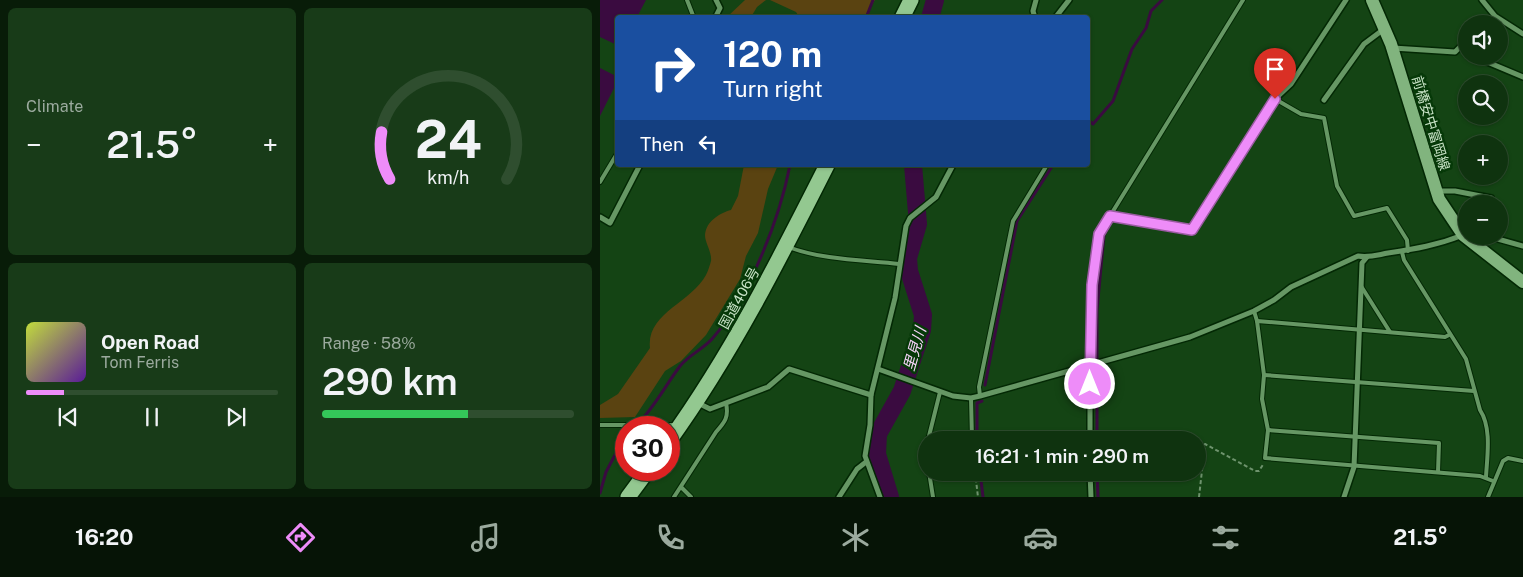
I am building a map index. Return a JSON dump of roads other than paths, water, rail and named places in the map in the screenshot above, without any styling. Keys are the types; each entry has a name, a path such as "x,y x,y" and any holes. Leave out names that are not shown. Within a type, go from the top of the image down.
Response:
{"highway":[{"path":"904,15 911,0"},
{"name":"国道406号","path":"680,426 727,352 786,246 826,167"},
{"path":"628,497 640,481"}],"main road":[{"name":"前橋安中富岡線","path":"1372,0 1393,48 1435,191 1458,226"},
{"name":"前橋安中富岡線","path":"1477,245 1523,282"}],"street":[{"path":"716,0 720,8 716,15"},
{"path":"1034,15 1033,11 1036,0"},
{"path":"1057,15 1068,0"},
{"path":"1090,431 1090,302 1099,234 1110,216 1192,230 1275,99 1291,84 1346,0"},
{"path":"1482,0 1496,16 1523,34"},
{"path":"1324,100 1364,44 1385,29"},
{"path":"1393,48 1454,52 1458,48"},
{"path":"1494,65 1523,77"},
{"path":"600,217 610,223 639,167"},
{"path":"880,497 866,462 871,395 894,306 906,226 910,218 941,190 952,167"},
{"path":"1435,191 1455,191 1476,195"},
{"path":"878,369 912,380 940,392 971,398 980,396 1190,337 1254,311 1308,279 1358,256 1367,257 1405,252 1458,237"},
{"path":"1508,242 1523,246"},
{"path":"1344,497 1354,466 1362,263 1367,257"},
{"path":"696,402 710,409 768,387 789,370 871,395"},
{"path":"839,497 857,469 866,462"},
{"path":"1090,481 1091,497"}],"lane":[{"path":"687,0 693,15"},
{"path":"1110,216 1243,0"},
{"path":"1275,99 1301,114 1324,118 1337,186 1354,216 1387,208 1407,240 1404,260 1449,335 1466,358 1474,391 1484,417 1488,448 1486,478"},
{"path":"600,182 615,157"},
{"path":"980,396 980,387 1013,221 1046,167"},
{"path":"786,246 803,253 899,264"},
{"path":"1361,286 1390,332"},
{"path":"1254,311 1264,375 1262,398 1268,430 1265,458 1438,472 1486,478 1494,481"},
{"path":"1257,321 1445,337 1449,335"},
{"path":"1264,375 1474,391"},
{"path":"930,431 940,392"},
{"path":"971,398 972,431"},
{"path":"674,497 682,488 716,432 726,420 726,402"},
{"path":"600,425 615,425"},
{"path":"1268,430 1439,443 1438,472"},
{"path":"1488,497 1503,461 1508,458 1523,462"},
{"path":"930,481 933,497"},
{"path":"682,488 691,497"}],"waterway":[{"path":"867,15 873,0"},
{"name":"里見川","path":"931,15 935,0"},
{"path":"1090,122 1093,124 1113,101 1132,49 1146,28 1151,11 1162,0"},
{"path":"645,416 680,366 712,339 739,301 771,233 790,167"},
{"name":"里見川","path":"890,497 877,454 878,434 902,391 922,330 923,315 909,271 908,258 918,224 913,167"},
{"path":"985,385 1017,221 1052,167"},
{"path":"1097,431 1097,310 1104,235 1110,224"},
{"path":"977,431 977,403 982,401"},
{"path":"600,493 606,472 615,455"},
{"path":"981,481 983,497"},
{"path":"1097,481 1098,497"}]}
